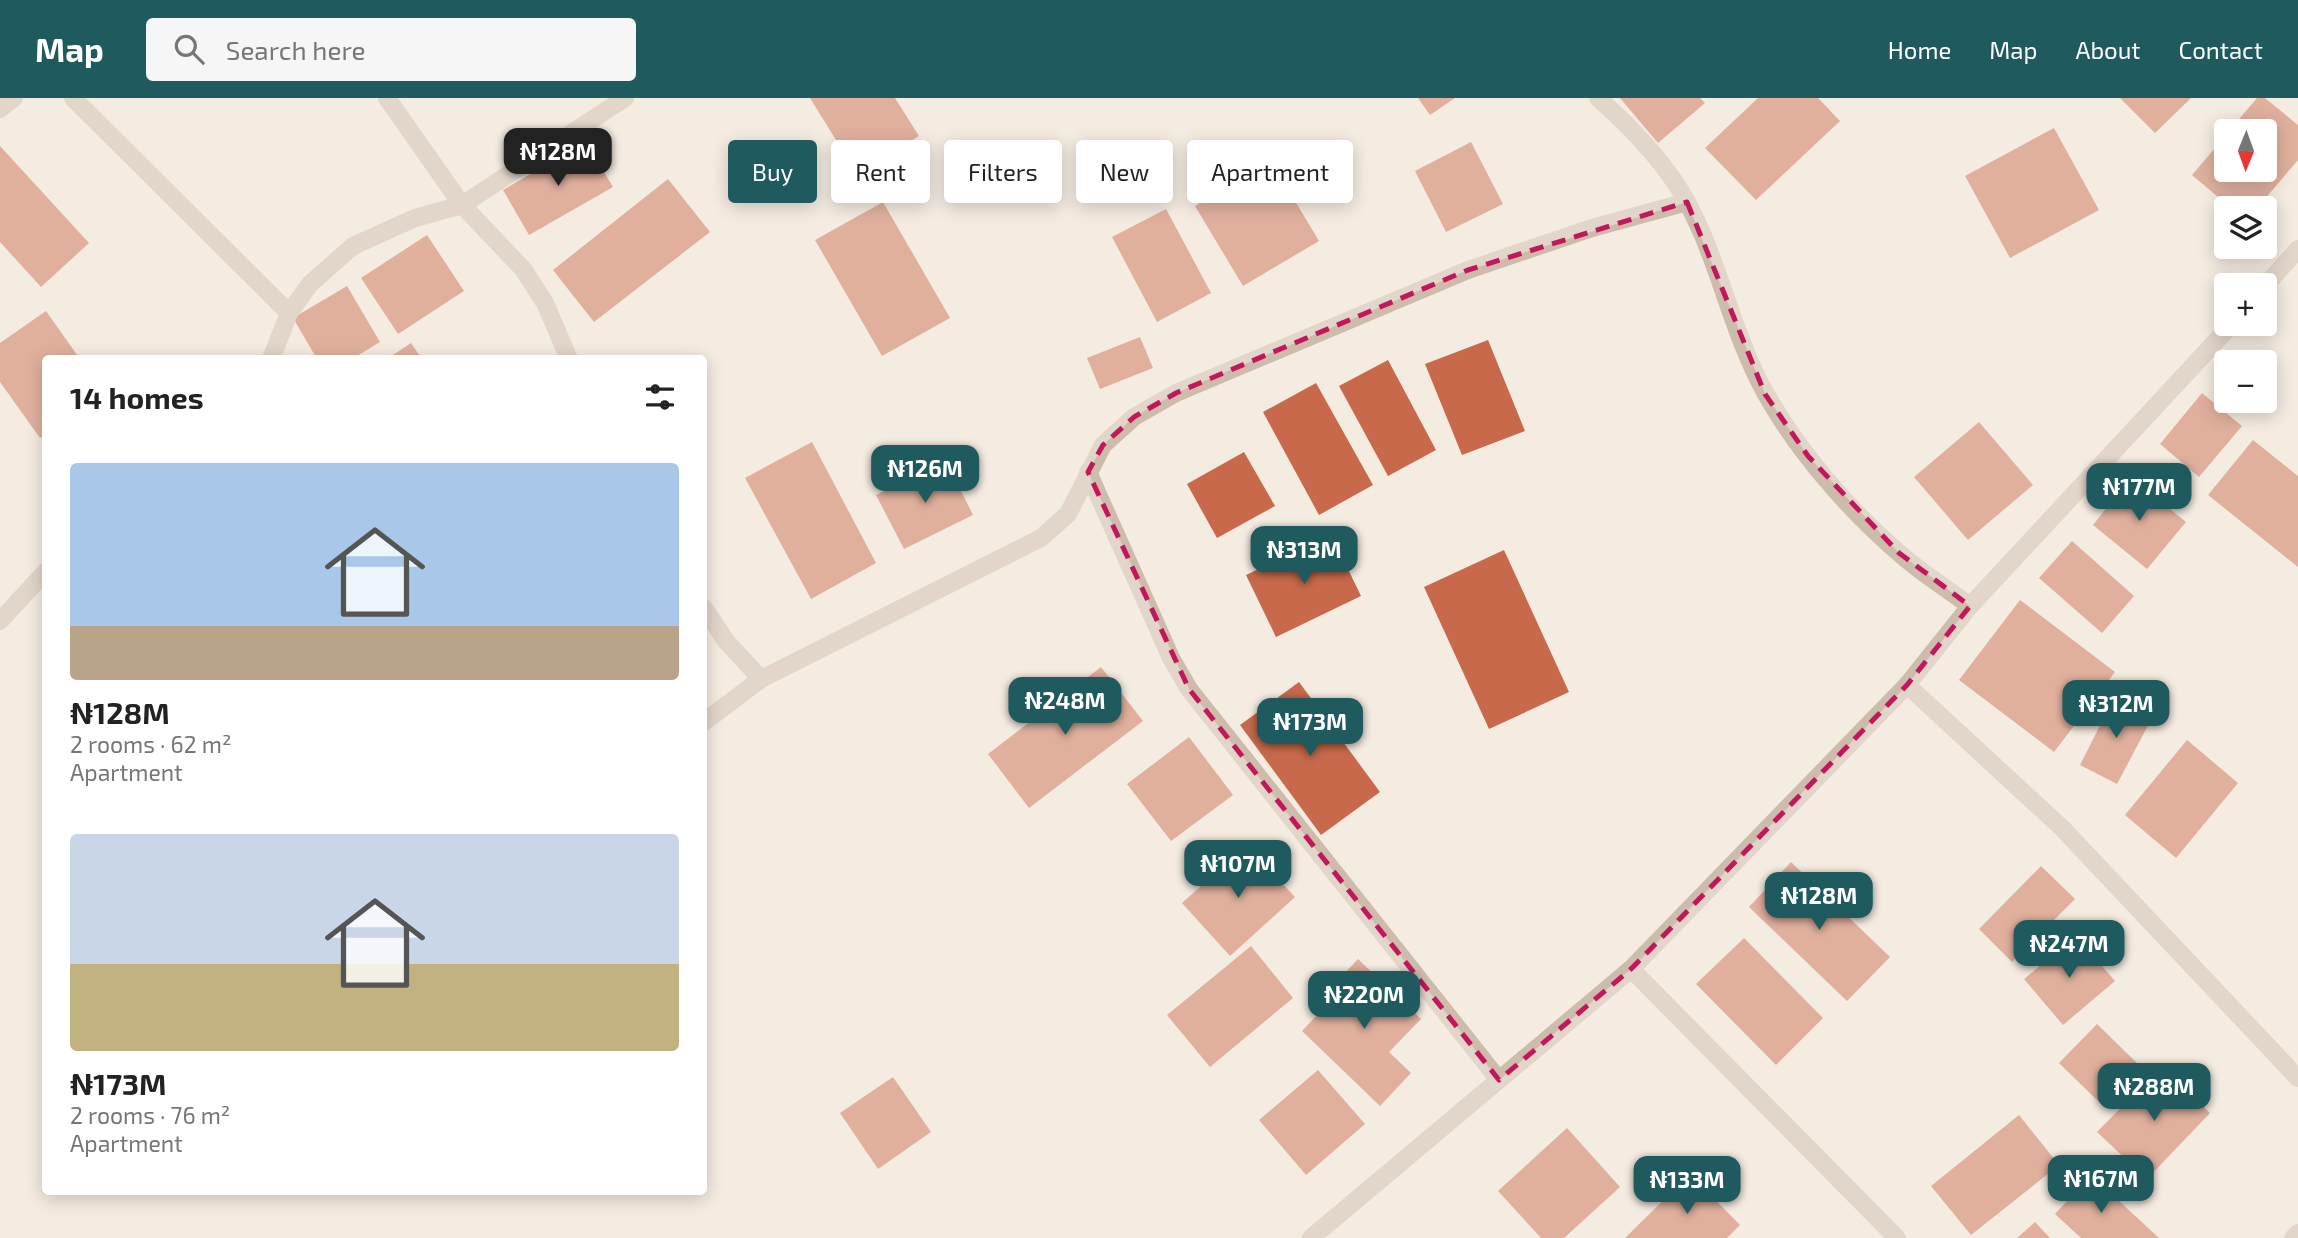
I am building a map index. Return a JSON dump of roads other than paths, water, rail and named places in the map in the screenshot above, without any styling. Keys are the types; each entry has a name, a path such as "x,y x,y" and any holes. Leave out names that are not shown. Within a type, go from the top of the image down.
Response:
{"street":[{"path":"0,109 14,98"},
{"path":"74,98 289,313"},
{"path":"387,98 462,205 523,269 545,303 567,355"},
{"path":"273,355 289,313 310,284 353,246 415,218 462,205 625,98"},
{"path":"1598,98 1656,155 1687,202 1765,394 1808,456 1847,504 1899,553 1970,606"},
{"path":"707,720 761,679 1041,538 1068,514 1103,444 1134,417 1176,393 1468,270 1592,228 1687,202"},
{"path":"2277,273 2298,249"},
{"path":"1311,1238 1631,969 1907,685 1970,606 2221,336"},
{"path":"1088,472 1171,658 1189,689 1499,1080"},
{"path":"0,621 42,575"},
{"path":"707,612 726,641 761,679"},
{"path":"1907,685 2062,828 2298,1078"},
{"path":"1631,969 1897,1238"},
{"path":"2293,1238 2298,1233"}]}
